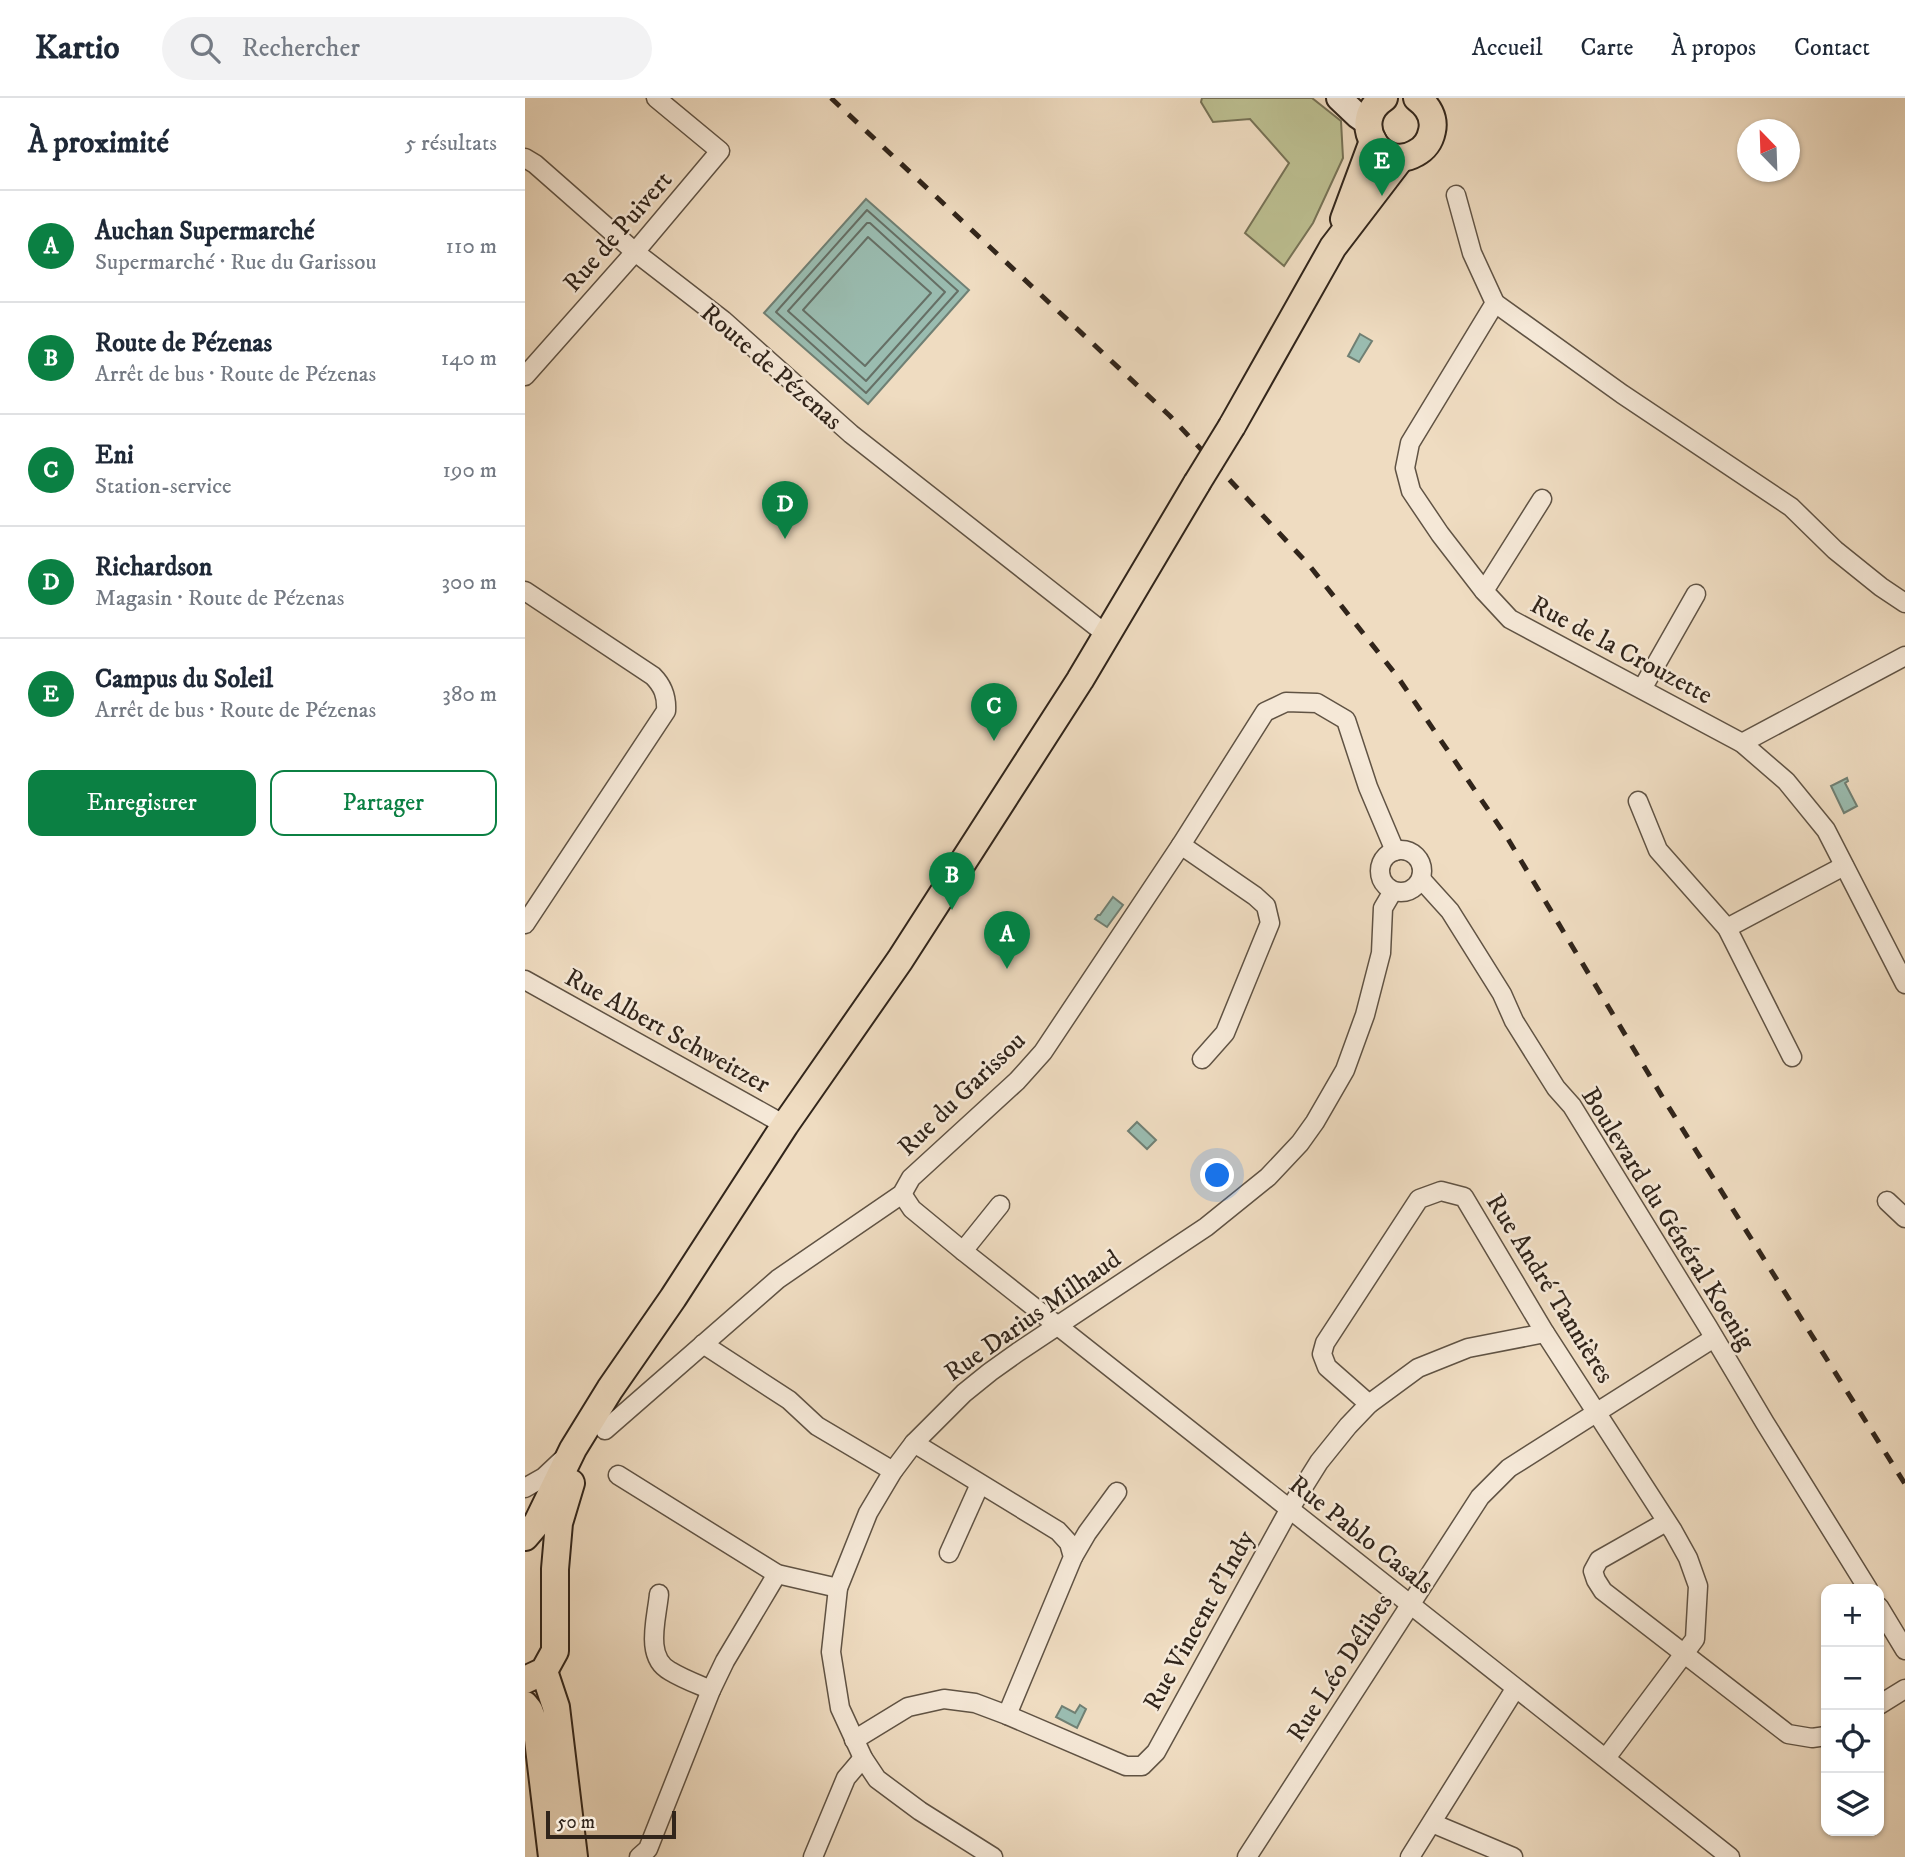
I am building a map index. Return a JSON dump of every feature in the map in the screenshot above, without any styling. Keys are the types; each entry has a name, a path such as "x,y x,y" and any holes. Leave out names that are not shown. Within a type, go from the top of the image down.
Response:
{"main road":[{"path":"1333,247 1362,173 1373,110 1381,99"},
{"path":"1370,132 1385,153 1401,158 1414,155 1428,143 1433,125 1428,103"},
{"path":"555,1569 539,1548 525,1538 537,1523 574,1460 610,1389 673,1298 785,1125 900,960 1107,635 1232,426 1333,247 1401,158"},
{"path":"574,1857 556,1707 535,1675 555,1651 555,1569 559,1524 574,1460 605,1430 673,1298"},
{"path":"525,1705 537,1731 552,1857"}],"street":[{"name":"Rue de Puivert","path":"525,376 720,151 656,98"},
{"path":"1339,98 1370,132"},
{"name":"Route de Pézenas","path":"525,158 635,252 723,320 851,435 1107,635"},
{"path":"1456,195 1472,253 1495,303 1622,394 1791,507 1835,550 1905,603"},
{"name":"Rue de la Crouzette","path":"1495,303 1410,443 1405,468 1411,491 1484,591 1510,619 1742,743 1786,781 1826,830 1905,984"},
{"path":"1484,591 1542,499"},
{"path":"525,591 653,676 665,692 667,704 666,711 525,924"},
{"path":"1641,689 1696,594"},
{"path":"1742,743 1905,656"},
{"name":"Rue du Garissou","path":"605,1430 778,1279 902,1194 911,1178 1017,1081 1043,1052 1181,845 1265,712 1286,702 1317,704 1346,720 1368,787 1395,851"},
{"path":"1638,801 1658,850 1727,928 1792,1057"},
{"path":"1181,845 1266,906 1270,923 1225,1032 1202,1059"},
{"path":"1395,851 1406,851 1415,855 1423,872 1421,879 1415,888 1404,892 1393,891 1384,884 1380,873 1382,862 1395,851"},
{"path":"1727,928 1845,866"},
{"name":"Boulevard du Général Koenig","path":"1421,879 1450,911 1502,995 1514,1021 1556,1088 1579,1117 1865,1584"},
{"name":"Rue Darius Milhaud","path":"993,1857 920,1811 877,1779 863,1758 840,1708 831,1652 838,1588 868,1513 893,1471 914,1443 964,1393 1057,1326 1206,1227 1268,1177 1300,1143 1345,1070 1365,1015 1381,953 1383,908 1393,891"},
{"name":"Rue Albert Schweitzer","path":"525,980 785,1125"},
{"name":"Rue André Tannières","path":"1369,1404 1327,1367 1322,1354 1325,1343 1419,1199 1441,1191 1464,1197 1545,1333 1688,1558 1698,1586 1695,1639 1686,1654"},
{"name":"Rue Pablo Casals","path":"902,1194 912,1209 963,1251 1730,1857"},
{"path":"1887,1201 1905,1218"},
{"path":"963,1251 1000,1205"},
{"name":"Rue Vincent d'Indy","path":"854,1740 908,1707 944,1699 975,1703 1126,1766 1142,1766 1156,1752 1289,1510 1319,1462 1369,1404 1418,1368 1468,1348 1545,1333"},
{"name":"Rue Léo Délibes","path":"1247,1857 1480,1497 1509,1468 1714,1338"},
{"path":"703,1344 789,1400 817,1426 893,1471"},
{"path":"914,1443 1058,1531 1069,1543 1073,1557"},
{"path":"525,1489 574,1460"},
{"path":"618,1475 778,1574 838,1588"},
{"path":"949,1553 980,1484"},
{"path":"1007,1715 1073,1557 1117,1492"},
{"path":"1665,1522 1599,1560 1593,1571 1603,1591 1788,1734 1821,1737"},
{"path":"639,1857 648,1849 725,1661 778,1574"},
{"path":"659,1594 653,1648 660,1662 667,1670 711,1690"},
{"path":"1884,1615 1905,1650"},
{"path":"1606,1758 1686,1654"},
{"path":"1410,1857 1515,1689"},
{"path":"1884,1702 1905,1689"},
{"path":"813,1857 846,1778 863,1758"},
{"path":"1432,1823 1513,1857"}],"green space":[{"path":"1202,98 1312,98 1341,121 1343,158 1313,223 1284,266 1245,233 1289,163 1250,119 1213,122 1201,102"}],"water":[{"path":"866,199 969,290 868,404 764,313"},
{"path":"1360,334 1372,341 1359,362 1348,356"},
{"path":"1847,778 1845,783 1857,806 1844,813 1831,786"},
{"path":"1113,897 1123,905 1107,927 1095,919"},
{"path":"1137,1122 1156,1140 1147,1149 1128,1131"},
{"path":"1080,1705 1086,1709 1077,1728 1056,1717 1062,1706 1075,1713"}],"railway":[{"path":"831,98 1170,416 1309,565 1397,676 1508,839 1663,1098 1905,1484"}],"place":[{"name":"Campus du Soleil","path":"1382,196"},
{"name":"Richardson","path":"785,539"},
{"name":"Eni","path":"994,741"},
{"name":"Route de Pézenas","path":"952,910"},
{"name":"Auchan Supermarché","path":"1007,969"}]}
